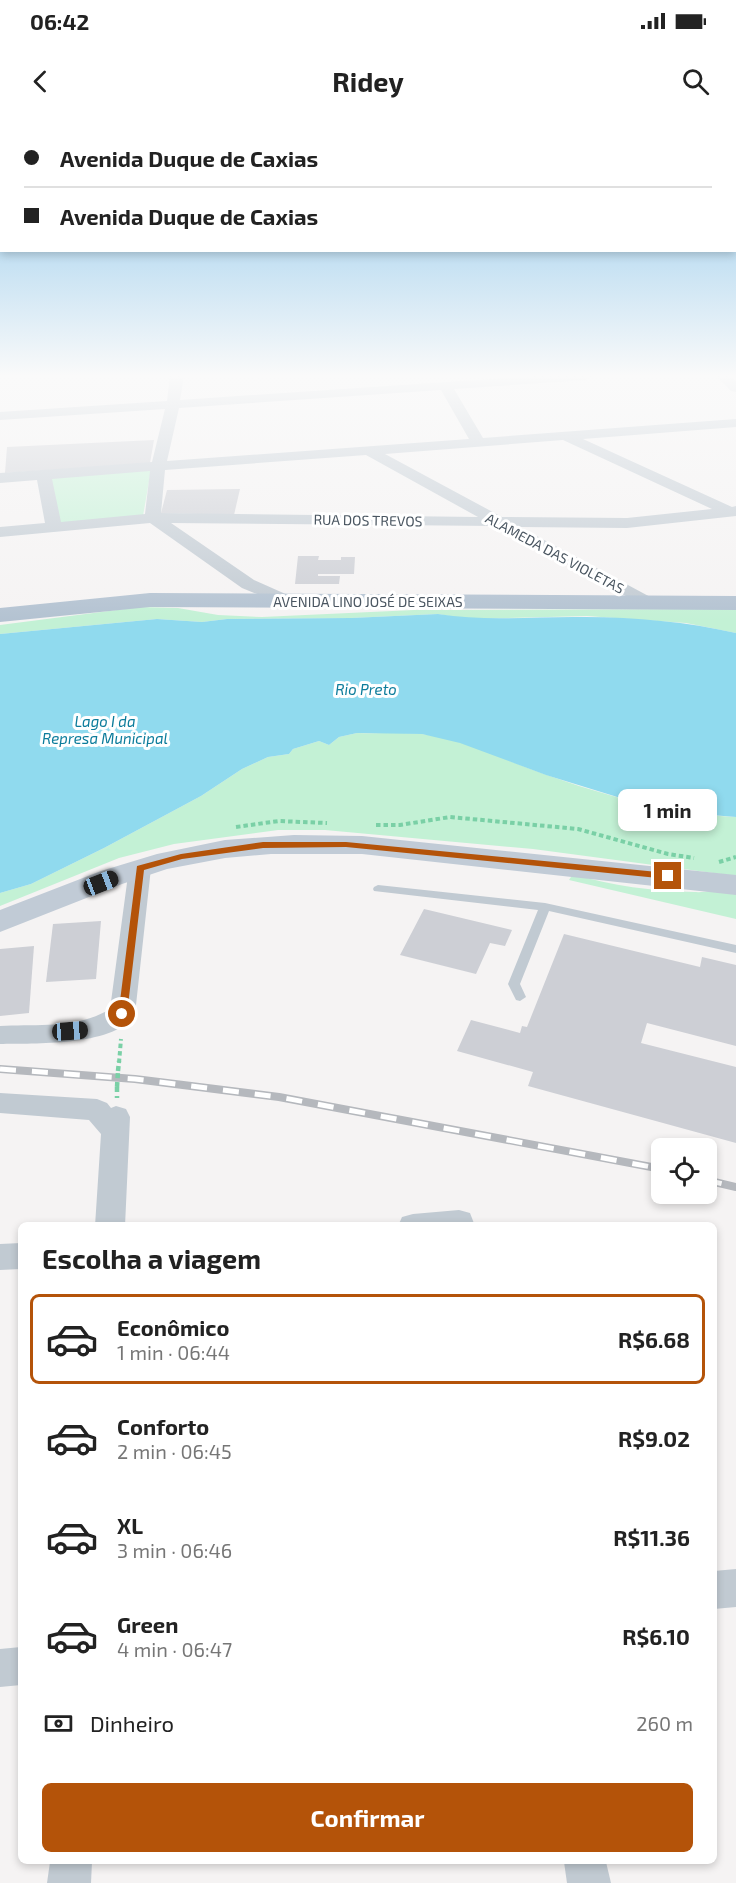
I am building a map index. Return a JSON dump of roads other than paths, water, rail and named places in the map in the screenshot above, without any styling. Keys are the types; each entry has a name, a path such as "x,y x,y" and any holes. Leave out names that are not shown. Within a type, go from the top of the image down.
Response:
{"main road":[{"name":"AVENIDA LINO JOSÉ DE SEIXAS","path":"0,615 245,592 284,600 736,603"},
{"path":"0,922 140,868 181,856 217,850 313,843 362,845 736,885"}],"street":[{"path":"160,458 153,518 245,592"},
{"path":"0,478 259,458"},
{"name":"ALAMEDA DAS VIOLETAS","path":"383,458 648,603"},
{"path":"614,458 735,513"},
{"path":"44,475 54,526"},
{"name":"RUA DOS TREVOS","path":"0,532 153,518 627,523 735,513"},
{"path":"0,1035 92,1030 111,1023 122,1014 140,868"},
{"path":"0,1103 97,1110 116,1124 110,1222"},
{"path":"0,1257 18,1256"},
{"path":"717,1590 736,1588"},
{"path":"0,1668 18,1666"},
{"path":"69,1883 70,1864"},
{"path":"585,1864 589,1883"}],"lane":[{"path":"378,889 545,907 736,949"},
{"path":"520,997 514,984 545,907"}],"water":[{"name":"Lago I da Represa Municipal","path":"438,614 493,618 642,619 736,633 736,817 674,812 640,804 546,775 460,743 422,734 357,733 339,737 329,745 319,741 293,749 289,754 268,757 242,769 201,796 104,848 31,884 0,893 0,634 157,619 202,622 227,619 351,618"}],"railway":[{"path":"0,1069 135,1079 279,1097 651,1167"},
{"path":"717,1183 736,1187"}],"water label":[{"name":"Rio Preto","path":"366,689"}]}
